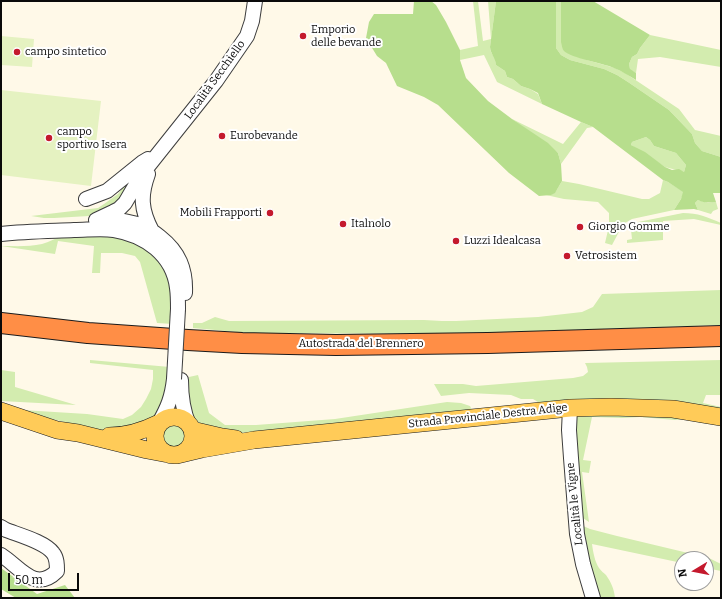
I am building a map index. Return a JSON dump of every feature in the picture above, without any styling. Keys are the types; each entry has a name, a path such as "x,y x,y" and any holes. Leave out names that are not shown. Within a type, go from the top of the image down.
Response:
{"highway":[{"name":"Autostrada del Brennero","path":"1,323 88,333 188,340 336,345 488,343 721,336"},
{"name":"Autostrada del Brennero","path":"1,336 170,352 378,358 721,348"}],"main road":[{"name":"Strada Provinciale Destra Adige","path":"1,411 57,430 172,455 254,440 570,408 611,407 673,409 721,417"},
{"path":"175,416 186,420 191,427 193,435 191,444 185,451 172,455 159,448 156,444 154,438 156,428 163,419 175,416"},
{"name":"Strada Provinciale Destra Adige","path":"88,436 126,435 159,423"},
{"name":"Strada Provinciale Destra Adige","path":"191,427 222,438 254,440"}],"street":[{"name":"Località Secchiello","path":"96,220 119,209 127,200 142,174 177,132 216,81 247,36 252,20 255,1"},
{"name":"Località Secchiello","path":"130,223 134,219 143,198 148,176 159,152"},
{"path":"86,199 107,191 143,162 159,152"},
{"name":"Località Secchiello","path":"143,198 147,235"},
{"path":"127,200 127,213 130,223"},
{"path":"1,234 96,220 115,220 146,227 147,235 151,244 163,255 172,270 181,309 177,379 169,404 159,423"},
{"path":"28,231 114,230 123,228 130,223"},
{"path":"114,230 147,235"},
{"path":"177,379 186,418 191,427"},
{"name":"Località le Vigne","path":"570,408 569,430 576,534 593,598"},
{"path":"1,527 43,544 54,553 57,562 57,571 52,576 36,580 27,576 1,555"}],"green space":[{"path":"414,1 431,1 436,5 460,50 460,60 466,78 488,101 548,143 558,153 561,164 562,181 555,193 551,195 539,196 509,173 438,105 424,97 397,86 386,63 377,56 366,38 369,22 374,14 413,14"},
{"path":"473,1 478,1 483,41 491,39 488,1 496,1 490,47 495,58 496,65 505,71 507,77 538,94 542,104 497,82 484,55 460,60 460,50 478,46"},
{"path":"496,1 556,1 556,48 561,55 570,60 604,69 628,82 669,110 692,134 695,143 702,151 721,157 721,193 713,193 716,202 702,202 698,200 695,203 698,210 674,210 681,199 683,192 663,180 593,127 542,104 538,93 521,86 513,79 507,77 505,71 496,65 490,47","holes":["646,137 654,146 676,153 686,165 684,172 679,169 672,170 665,167 645,152 631,145 632,142"]},
{"path":"556,1 561,1 561,13 587,60 615,68 625,73 679,109 695,130 721,136 721,157 702,151 695,143 692,134 669,110 628,82 604,69 570,60 561,55 556,48"},
{"path":"561,1 593,1 650,35 637,54 632,57 629,64 630,69 636,73 636,80 614,68 573,56 564,51 561,42"},
{"path":"650,35 721,50 721,67 660,57 638,59 636,73 630,70 629,64 632,57 637,54"},
{"name":"campo sintetico","path":"1,36 34,39 32,67 1,65"},
{"name":"campo sportivo Isera","path":"1,90 101,101 91,186 1,175"},
{"path":"512,119 563,144 581,122 593,127 587,128 561,164 558,153"},
{"path":"646,137 654,146 676,153 686,165 684,172 665,167 631,145 632,142"},
{"path":"136,172 119,201 97,215 54,218 31,216 98,208 118,194"},
{"path":"663,180 684,192 674,210 632,219 625,223 621,228 612,245 605,243 609,226 609,213 598,202 564,199 546,195 554,193 562,181 642,199 649,199 660,193"},
{"path":"698,200 708,203 716,202 718,209 713,211 711,214 698,210 695,203"},
{"path":"683,213 702,216 721,223 721,225 694,219 663,221 663,240 627,243 627,240 632,239 631,230 638,222"},
{"path":"63,236 115,236 133,240 157,257 170,279 173,324 157,323 140,262 135,256 122,253 101,253 100,273 92,273 94,246 58,241 55,254 1,246 37,245"},
{"path":"721,290 721,325 454,334 248,333 193,328 193,323 202,323 215,317 229,321 456,321 538,317 582,312 593,307 602,294"},
{"path":"90,360 170,367 165,403 149,423 101,431 22,410 87,414 123,419 132,415 141,407 151,389 153,370 90,363"},
{"path":"721,360 721,395 706,395 703,403 721,407 721,411 543,405 533,399 521,399 511,395 469,393 441,396 434,384 463,384 476,386 573,378 583,376 588,372 585,363"},
{"path":"1,370 15,372 15,387 76,405 1,401"},
{"path":"198,375 209,413 225,425 256,425 335,419 447,402 461,403 470,406 473,412 344,426 239,433 207,428 198,422 193,415 187,394 189,377"},
{"path":"672,414 720,424 702,423 683,419 592,417 583,460 591,461 589,473 582,472 589,522 580,516 575,415"},
{"path":"175,425 183,429 187,437 183,445 175,449 167,445 163,437 167,429"},
{"path":"581,525 590,529 680,551 674,551 674,561 592,544 596,563 609,580 615,598 596,598"},
{"path":"714,560 721,564 721,571 714,570"},
{"path":"1,568 37,594 65,585 75,598 16,598 1,589"}],"place":[{"name":"Emporio delle bevande","path":"303,36"},
{"name":"campo sintetico","path":"17,52"},
{"name":"Eurobevande","path":"222,136"},
{"name":"campo sportivo Isera","path":"49,138"},
{"name":"Mobili Frapporti","path":"270,213"},
{"name":"Italnolo","path":"343,224"},
{"name":"Giorgio Gomme","path":"580,227"},
{"name":"Luzzi Idealcasa","path":"456,241"},
{"name":"Vetrosistem","path":"567,256"}]}
